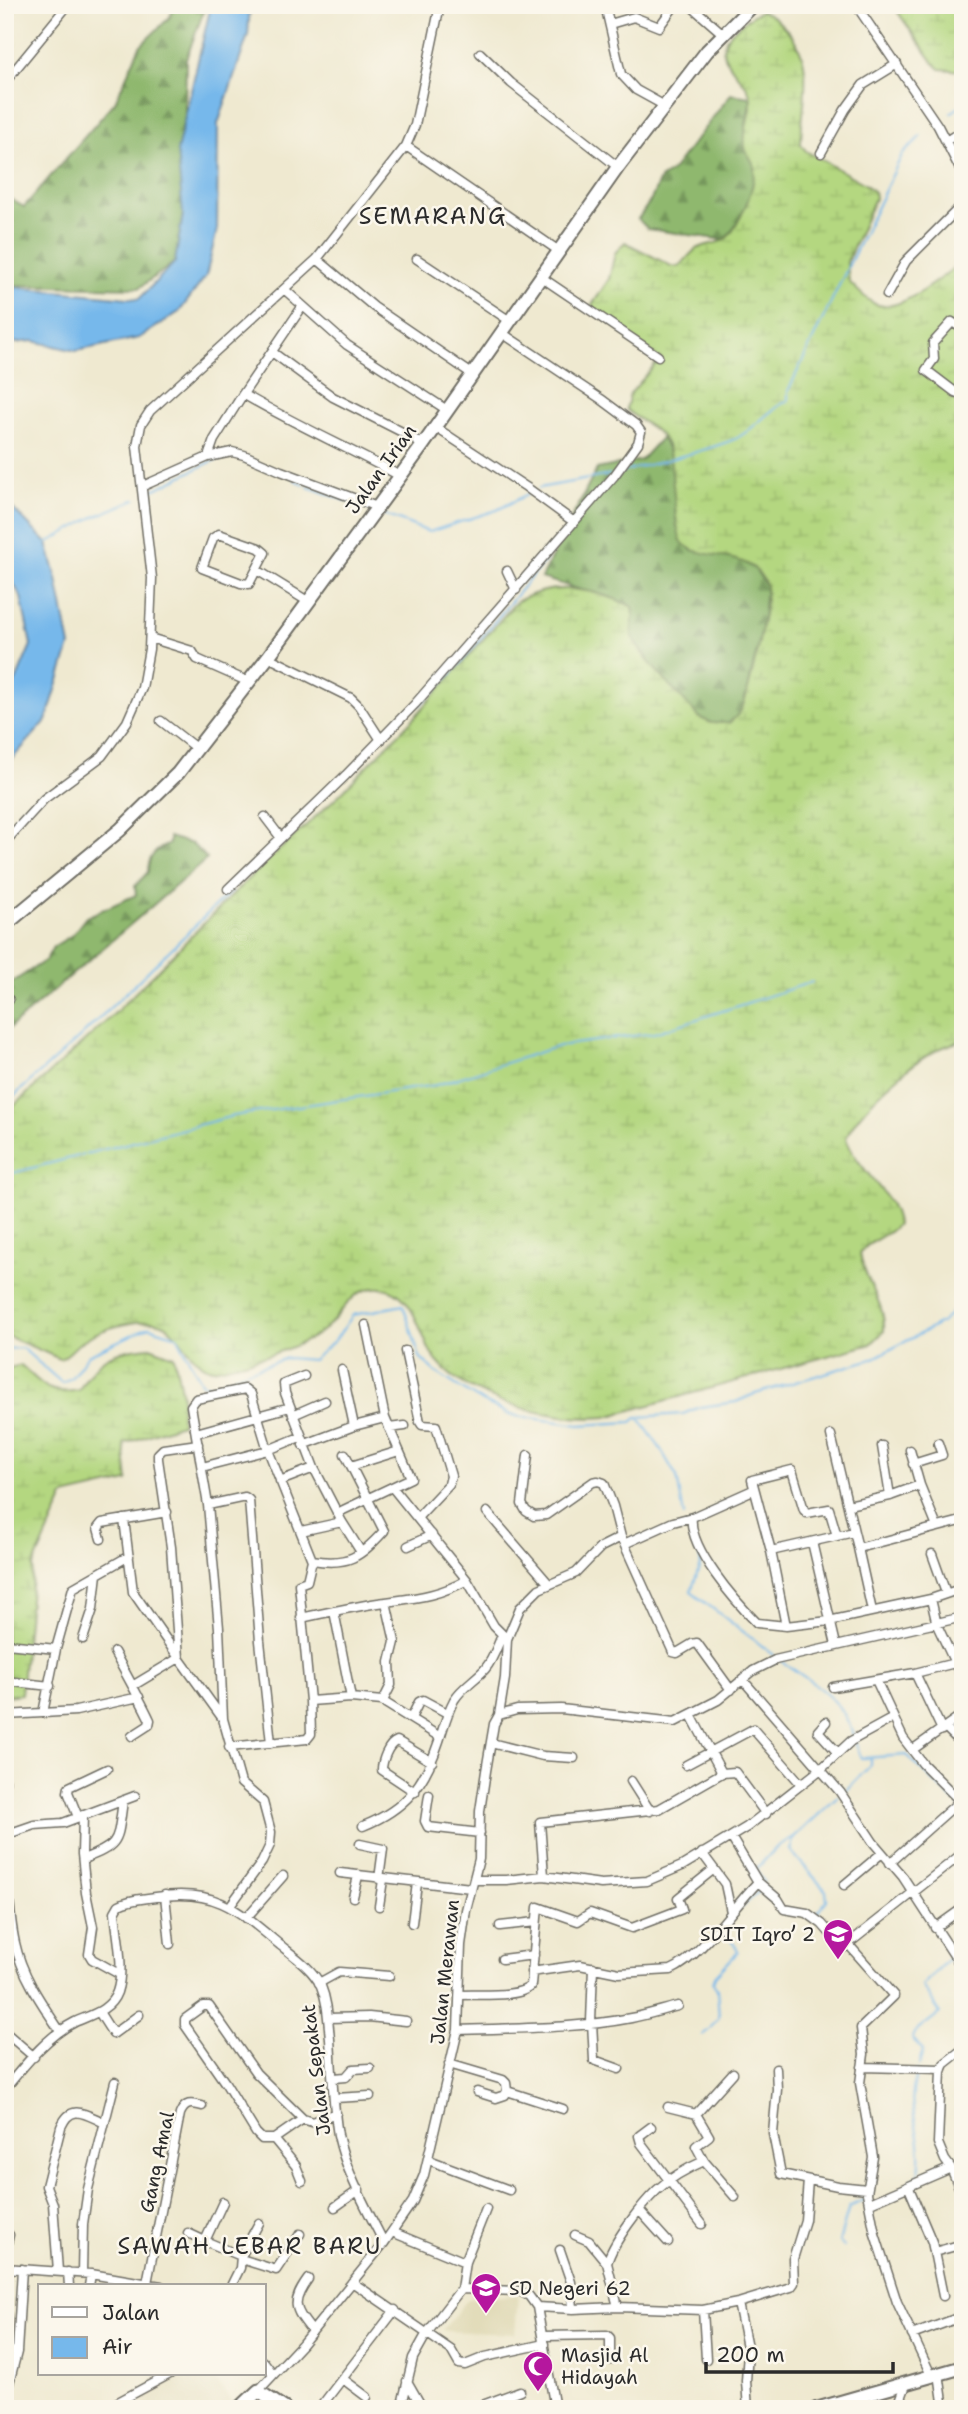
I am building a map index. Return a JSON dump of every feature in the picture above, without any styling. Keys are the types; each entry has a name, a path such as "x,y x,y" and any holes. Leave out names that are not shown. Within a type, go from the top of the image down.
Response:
{"main road":[{"name":"Jalan Irian","path":"5,925 121,830 178,773 268,657 423,445 618,167 722,33 752,6"},
{"path":"816,2409 963,2367"},
{"path":"239,2409 258,2391 285,2409"}],"street":[{"path":"5,82 68,5"},
{"path":"5,842 44,799 90,767 114,742 142,688 149,638 152,578 137,446 138,435 146,417 317,258 406,146 415,125 440,5"},
{"path":"605,5 621,75 636,90 665,106"},
{"path":"610,24 634,17 659,27 675,5"},
{"path":"690,5 722,33"},
{"path":"856,5 946,141 963,175"},
{"path":"480,53 510,83 618,167"},
{"path":"821,153 845,110 863,85 897,64"},
{"path":"946,141 963,130"},
{"path":"406,146 559,251"},
{"path":"887,295 906,261 963,204"},
{"path":"317,258 374,307 472,374"},
{"path":"417,259 510,321"},
{"path":"541,277 658,356"},
{"path":"284,289 347,345 447,410"},
{"path":"208,457 214,440 302,307"},
{"path":"963,329 952,322 944,330 933,343 934,359 926,370 963,395"},
{"path":"228,889 381,740 516,590 616,474 638,443 641,435 639,428 601,399 502,333"},
{"path":"272,352 333,397 423,445"},
{"path":"243,394 296,425 400,476"},
{"path":"435,427 526,487 573,523"},
{"path":"143,486 208,457 232,452 377,507"},
{"path":"219,534 265,552 257,570 251,582 246,585 201,566 213,538 219,534"},
{"path":"257,570 309,601"},
{"path":"507,571 516,590"},
{"path":"149,638 192,651 197,659 249,682"},
{"path":"268,657 351,698 381,740"},
{"path":"161,722 197,749"},
{"path":"265,817 281,838"},
{"path":"337,1513 368,1496 411,1478 385,1418 366,1325"},
{"path":"405,1352 420,1422 422,1425 436,1426 451,1476 449,1484 417,1518"},
{"path":"342,1370 354,1426"},
{"path":"304,1376 283,1385 291,1411 314,1468 361,1552"},
{"path":"229,1747 309,1738 310,1701 299,1584 307,1581 312,1560 268,1450 251,1394 245,1389 196,1399 191,1406 208,1505 219,1628 223,1719 229,1747 242,1784 264,1804 271,1832 270,1845 262,1862 230,1906"},
{"path":"197,1433 324,1401"},
{"path":"202,1466 385,1418"},
{"path":"389,1428 405,1426"},
{"path":"831,1435 872,1611"},
{"path":"914,1464 942,1455 939,1443"},
{"path":"179,1658 179,1630 167,1512 158,1454 163,1449 198,1444"},
{"path":"882,1446 890,1496"},
{"path":"910,1450 920,1485 937,1527"},
{"path":"351,1466 399,1451"},
{"path":"312,1560 340,1563 350,1560 384,1531 345,1454"},
{"path":"528,1455 522,1504 530,1514 538,1517 546,1515 593,1482 600,1481 605,1485 623,1540 673,1652 677,1653 697,1643 731,1690"},
{"path":"280,1481 314,1468"},
{"path":"786,1626 771,1551 751,1483 753,1480 791,1470 804,1510 807,1513 829,1509 836,1536"},
{"path":"848,1505 890,1496 920,1485"},
{"path":"393,1487 467,1580 485,1612 505,1637"},
{"path":"363,1826 387,1815 415,1792 432,1762 447,1713 458,1694 489,1663 520,1608 531,1596 549,1584 576,1573 601,1547 687,1519 753,1490"},
{"path":"208,1505 245,1497 249,1500 271,1743"},
{"path":"101,1539 98,1528 100,1524 167,1512"},
{"path":"487,1512 549,1584"},
{"path":"124,1519 133,1592 223,1719"},
{"path":"687,1519 709,1565 755,1621 761,1624 786,1626 829,1621 931,1599 963,1588"},
{"path":"301,1531 342,1522"},
{"path":"858,1548 962,1523"},
{"path":"771,1551 854,1532"},
{"path":"408,1546 432,1535"},
{"path":"812,1542 836,1645"},
{"path":"932,1554 946,1593"},
{"path":"43,1713 56,1649 73,1588 129,1556"},
{"path":"83,1639 93,1609 97,1574"},
{"path":"301,1618 437,1594 467,1580"},
{"path":"931,1599 937,1625 958,1662 963,1680"},
{"path":"383,1701 392,1681 390,1662 395,1646 386,1602"},
{"path":"334,1611 351,1698"},
{"path":"499,1715 517,1710 561,1709 672,1723 691,1715 731,1690 756,1668 775,1660 963,1617"},
{"name":"Jalan Merawan","path":"258,2391 312,2331 393,2232 413,2201 429,2160 458,2030 461,1945 479,1859 482,1794 505,1678 505,1637"},
{"path":"7,1644 56,1649"},
{"path":"114,1652 134,1685 150,1722 132,1736"},
{"path":"134,1685 179,1658"},
{"path":"833,1687 876,1681 958,1662"},
{"path":"915,1673 943,1728 963,1745"},
{"path":"743,1680 841,1794 913,1893 963,1969"},
{"path":"5,1681 50,1686"},
{"path":"876,1681 912,1750 961,1801 890,1863"},
{"path":"5,1715 76,1711 139,1697"},
{"path":"310,1701 351,1698 383,1701 440,1737"},
{"path":"411,1718 419,1702 423,1700 447,1713"},
{"path":"912,1750 963,1714"},
{"path":"691,1715 722,1773"},
{"path":"340,1873 417,1883 472,1884 544,1876 601,1884 642,1881 682,1866 766,1814 851,1741 893,1718"},
{"path":"826,1722 818,1731 838,1753"},
{"path":"686,1765 753,1729 801,1784"},
{"path":"415,1792 382,1769 391,1745 394,1741 399,1741 432,1762"},
{"path":"491,1743 543,1756 574,1758"},
{"path":"107,1769 69,1787 68,1792 81,1816 86,1893 93,1922 89,1954 92,1959 119,1974"},
{"path":"544,1876 540,1822 650,1811 666,1806 730,1770 735,1772 766,1814"},
{"path":"631,1781 650,1811"},
{"path":"429,1795 425,1821 428,1826 480,1833"},
{"path":"5,1835 34,1825 63,1823 135,1796"},
{"path":"83,1859 107,1850 114,1844 123,1801"},
{"path":"730,1837 758,1883 778,1899 784,1909 807,1913 822,1924 844,1948 963,1853"},
{"path":"360,1844 382,1848 379,1906"},
{"path":"5,1850 9,1931 29,1982 60,2031"},
{"path":"702,1853 726,1887 731,1912"},
{"path":"844,1885 882,1853"},
{"path":"461,1995 523,1992 531,1985 536,1910 540,1907 578,1921 590,1913 626,1927 636,1927 682,1909 677,1893 714,1869"},
{"path":"246,1918 283,1876"},
{"path":"353,1897 358,1876"},
{"path":"412,1923 417,1883"},
{"path":"531,1972 577,1965 619,1973 671,1970 690,1957 758,1883"},
{"name":"Jalan Sepakat","path":"99,2012 115,1997 119,1974 115,1912 124,1902 165,1895 194,1894 230,1906 298,1960 319,1983 328,2018 341,2145 384,2243"},
{"path":"165,1895 170,1944"},
{"path":"934,1928 963,1908"},
{"path":"500,1926 536,1922"},
{"path":"848,1944 894,1996 862,2026 864,2054 861,2089 873,2157 868,2197 878,2248 897,2302 912,2335 935,2374 944,2409"},
{"path":"5,1951 16,1947"},
{"path":"502,1959 534,1955"},
{"path":"593,1966 594,2060 619,2069"},
{"path":"319,1983 339,1972 389,1976"},
{"path":"303,2119 274,2139 262,2138 256,2133 185,2025 187,2016 203,2006 209,2006 256,2073 303,2119 312,2122 336,2113"},
{"path":"458,2030 519,2028 633,2018 678,2006"},
{"path":"5,2089 60,2031 99,2012 113,2034 139,2015"},
{"path":"328,2018 359,2017 406,2021"},
{"path":"5,2032 34,2057"},
{"path":"963,2049 942,2069 938,2143 963,2197"},
{"path":"449,2064 506,2083 507,2091 504,2096 496,2098 477,2092"},
{"path":"862,2067 942,2069"},
{"path":"334,2078 346,2077 352,2069 370,2068"},
{"path":"776,2069 773,2134 779,2168 784,2176 868,2197 909,2188 951,2168"},
{"path":"696,2115 733,2073"},
{"path":"89,2284 85,2202 115,2082"},
{"path":"507,2091 563,2109"},
{"path":"335,2098 370,2096"},
{"name":"Gang Amal","path":"147,2283 180,2114 189,2103 202,2106"},
{"path":"668,2107 696,2115 709,2136 696,2146 704,2161 735,2197"},
{"path":"68,2284 63,2272 53,2204 46,2186 61,2127 69,2114 77,2112 103,2122"},
{"path":"651,2127 639,2139 702,2224"},
{"path":"274,2139 296,2166 302,2181"},
{"path":"429,2160 509,2190"},
{"path":"607,2263 619,2238 657,2189 704,2161"},
{"path":"537,2307 573,2309 618,2306 703,2310 738,2303 793,2286 793,2259 805,2220 808,2180"},
{"path":"909,2188 932,2242 943,2296"},
{"path":"335,2207 359,2190"},
{"path":"205,2241 223,2202"},
{"path":"401,2409 413,2358 427,2333 461,2289 465,2262 486,2209"},
{"path":"640,2211 668,2242"},
{"path":"232,2284 240,2268 241,2258 259,2223"},
{"path":"5,2231 9,2235 5,2252"},
{"path":"393,2232 465,2262"},
{"path":"188,2233 241,2258 276,2270 300,2234"},
{"path":"575,2235 589,2241 607,2263 618,2306"},
{"path":"934,2252 963,2244"},
{"path":"561,2250 571,2282 573,2309"},
{"path":"5,2268 87,2274 152,2284"},
{"path":"5,2399 17,2352 22,2269"},
{"path":"308,2279 297,2295 296,2305 312,2331"},
{"path":"352,2282 451,2350 459,2364 465,2365 543,2340 607,2335 610,2338 610,2360"},
{"path":"461,2289 520,2291 529,2296 537,2307 555,2409"},
{"path":"738,2303 748,2352 748,2409"},
{"path":"319,2409 396,2310"},
{"path":"703,2310 706,2359"},
{"path":"912,2335 963,2316"},
{"path":"5,2351 17,2352"},
{"path":"266,2365 273,2374"},
{"path":"105,2409 166,2376"},
{"path":"343,2379 367,2397"},
{"path":"407,2381 423,2409"},
{"path":"897,2409 907,2382"},
{"path":"472,2409 520,2391"}],"shaded area":[{"name":"SD Negeri 62","path":"518,2295 515,2334 442,2331 468,2299"},
{"path":"168,2376 213,2376 234,2404 228,2409 147,2409 137,2392"}],"green space":[{"path":"174,5 206,5 186,59 183,214 175,262 139,288 5,285 5,196 24,207 115,102 140,46 170,17"},
{"path":"895,5 963,5 963,71 940,69"},
{"path":"761,11 783,26 801,53 806,82 801,144 806,151 865,184 874,192 875,198 847,262 849,282 875,304 896,304 921,292 963,261 963,1040 937,1050 899,1076 861,1114 846,1138 858,1160 889,1202 897,1224 860,1253 865,1272 882,1310 884,1331 871,1344 606,1417 587,1418 527,1410 471,1388 455,1378 432,1355 406,1302 387,1289 374,1288 358,1294 328,1326 299,1344 212,1369 197,1360 168,1327 156,1322 122,1325 98,1332 60,1359 5,1335 5,1114 109,1019 249,878 340,794 414,718 516,602 530,595 560,589 589,592 633,607 632,635 636,643 652,665 700,718 711,723 729,723 740,712 753,671 761,630 765,583 755,569 747,564 696,551 682,542 677,526 668,448 661,435 626,409 630,394 660,359 590,308 609,279 615,253 625,242 671,266 679,267 699,248 724,240 732,232 748,200 753,183 753,164 744,141 751,99 748,90 725,57 723,48 726,39 735,29"},
{"path":"731,94 751,97 745,141 754,166 754,175 746,206 730,234 724,240 648,229 638,219 651,200 660,179 671,172"},
{"path":"661,438 667,447 673,469 678,529 691,550 739,559 756,570 766,586 762,631 747,691 741,712 729,723 711,723 700,718 652,665 632,635 633,607 541,578 597,469 641,460"},
{"path":"169,837 192,844 207,859 5,1032 5,987 46,960 53,947 72,935 86,917 136,895 135,886 148,872 153,855 169,844"},
{"path":"150,1347 174,1356 182,1395 181,1424 124,1444 128,1481 64,1496 33,1567 21,1694 5,1696 5,1369 21,1365 53,1390 79,1390 93,1369 107,1357 125,1350"}],"water":[{"path":"211,5 250,5 248,35 218,124 217,230 206,276 179,312 139,338 76,351 33,341 5,344 5,289 12,287 139,299 175,262 183,214 177,151"},
{"path":"5,501 47,543 70,646 46,721 5,767 5,706 31,645 21,597 5,568"}],"waterway":[{"path":"951,113 963,104"},
{"path":"619,473 735,439 788,401 788,391 902,155 921,136"},
{"path":"149,492 217,459 237,457"},
{"path":"539,488 610,475"},
{"path":"295,480 304,485"},
{"path":"308,487 367,508"},
{"path":"383,514 429,532 497,510 528,494"},
{"path":"47,543 92,518 136,499"},
{"path":"419,705 453,672 546,559"},
{"path":"5,1104 80,1037 231,891"},
{"path":"5,1175 233,1116 436,1085 559,1046 654,1033 812,982"},
{"path":"5,1349 22,1348 62,1383 72,1377 88,1355 149,1327 177,1336 202,1384 214,1386 239,1374 287,1358 313,1360 336,1339 353,1315 403,1305 420,1357 434,1371 476,1398 511,1415 579,1425 632,1422 638,1417 683,1414 700,1407 736,1402 872,1359 941,1323 963,1301"},
{"path":"639,1418 677,1477 684,1516"},
{"path":"699,1554 701,1562 691,1592 774,1655"},
{"path":"781,1661 834,1701 849,1723 853,1735"},
{"path":"855,1741 861,1758 907,1755 954,1801"},
{"path":"844,1792 870,1766 870,1759"},
{"path":"764,1882 757,1868 778,1846 794,1837 840,1795"},
{"path":"958,1805 963,1810"},
{"path":"794,1838 790,1850 826,1891 827,1900 816,1914"},
{"path":"741,1908 762,1888"},
{"path":"702,2035 719,2017 717,1989 713,1983 715,1976 738,1952 723,1929"},
{"path":"955,1952 963,1943"},
{"path":"919,2065 923,2050 912,2038 914,2033 940,2013 922,1986 951,1956"},
{"path":"910,2181 918,2176 920,2168 919,2142 912,2104 917,2070"},
{"path":"844,2247 839,2242 849,2207 866,2199"}],"place":[{"name":"SDIT Iqro’ 2","path":"838,1961"},
{"name":"SD Negeri 62","path":"486,2315"},
{"name":"Masjid Al Hidayah","path":"538,2393"}],"district":[{"name":"SEMARANG","path":"433,216"},
{"name":"SAWAH LEBAR BARU","path":"250,2246"}]}
